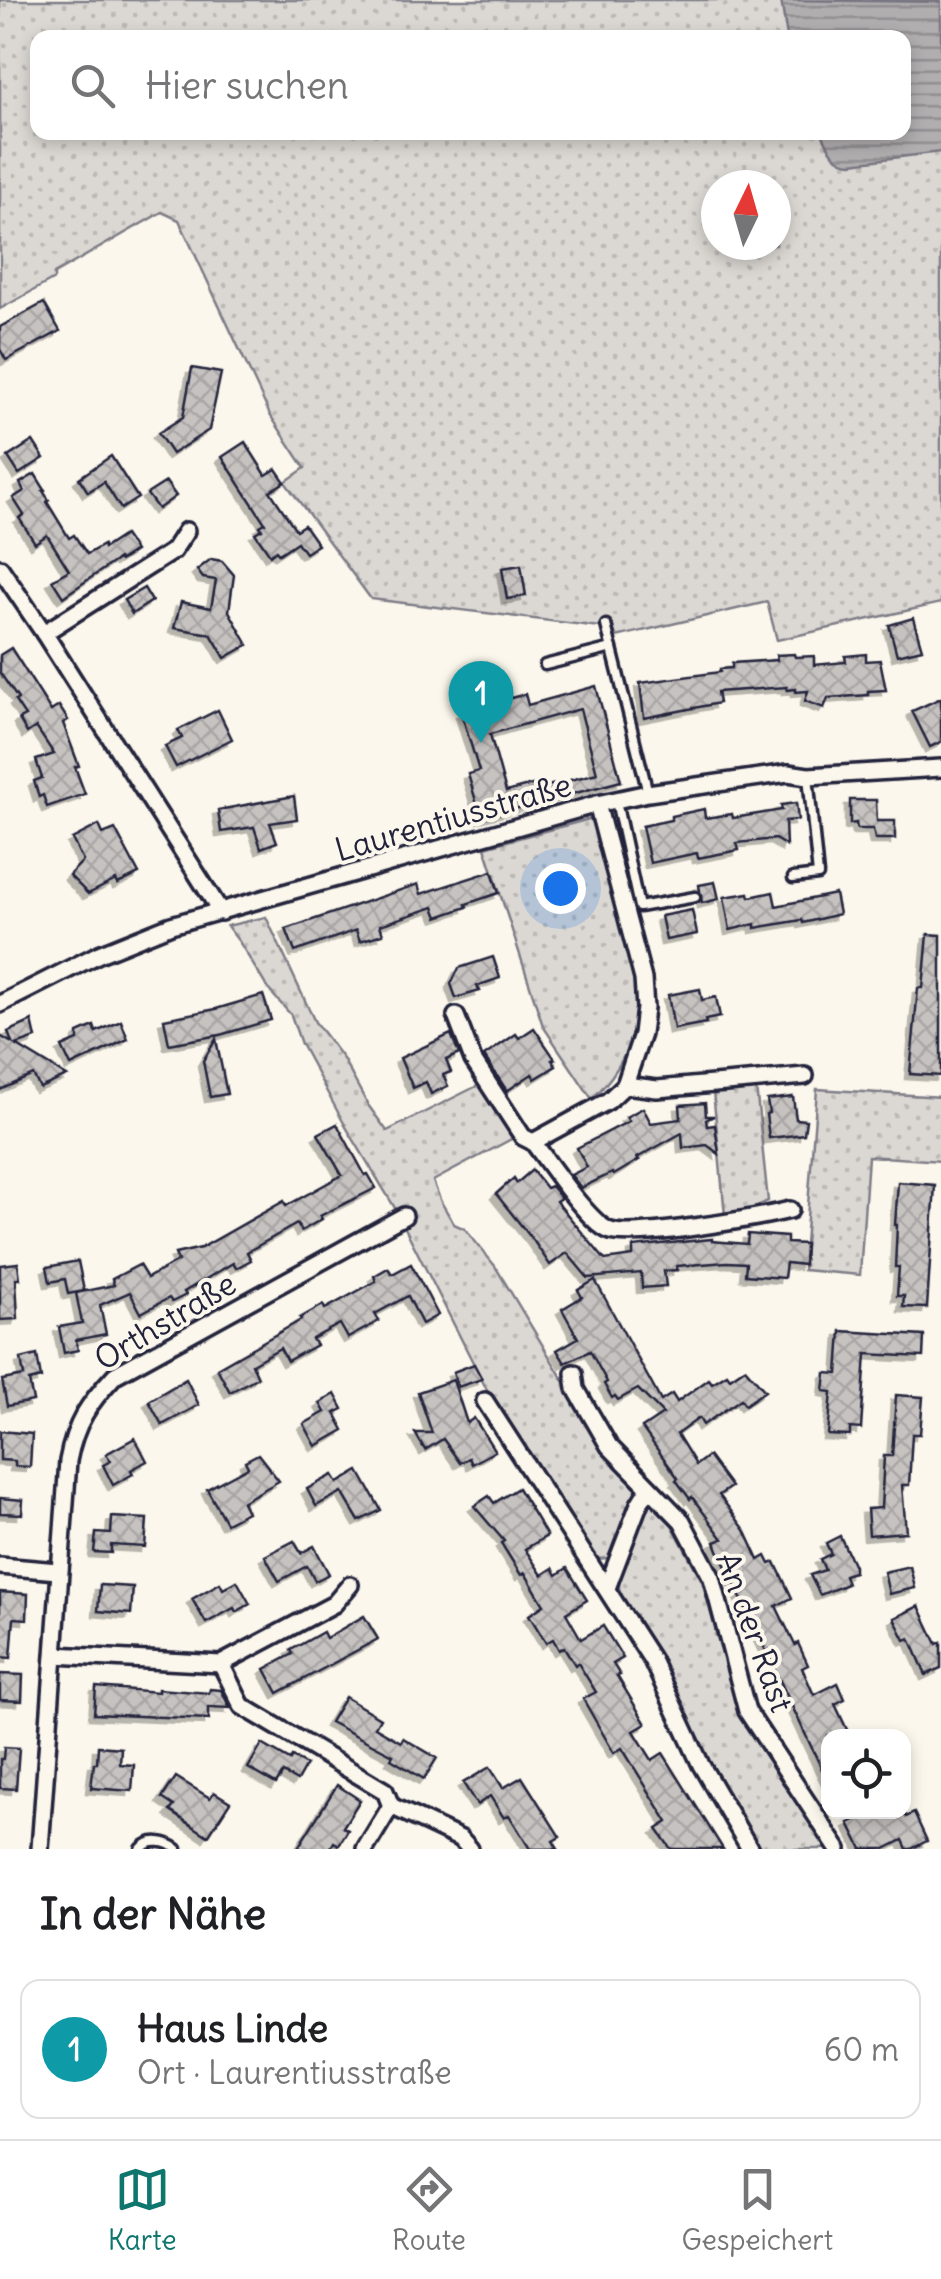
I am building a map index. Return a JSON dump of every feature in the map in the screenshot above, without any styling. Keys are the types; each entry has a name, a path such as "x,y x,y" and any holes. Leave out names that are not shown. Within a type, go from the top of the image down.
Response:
{"street":[{"path":"44,633 174,551 186,531"},
{"path":"0,568 221,912"},
{"name":"Laurentiusstraße","path":"0,1004 98,954 170,925 597,804 788,773 808,776 941,768"},
{"path":"534,1142 608,1101 625,1085 642,1034 646,1008 643,979 597,804"},
{"path":"456,1016 473,1060 524,1138 534,1142 596,1222 611,1232 750,1220 790,1210"},
{"path":"625,1085 657,1089 805,1076"},
{"name":"Orthstraße","path":"40,1849 68,1461 73,1436 90,1401 115,1375 404,1216"},
{"name":"An der Rast","path":"574,1374 576,1389 610,1446 682,1521 712,1578 747,1711 838,1849"},
{"path":"484,1401 652,1660 701,1765 750,1849"},
{"path":"606,1588 638,1504 649,1488"},
{"path":"0,1566 58,1571"},
{"path":"55,1655 221,1664 334,1604 350,1585"},
{"path":"221,1664 242,1706 385,1792 391,1806 461,1839 470,1849"},
{"path":"365,1849 391,1806"}],"lane":[{"path":"606,625 648,794"},
{"path":"545,665 612,648"},
{"path":"792,878 818,875 808,776"},
{"path":"616,801 639,907 695,897"},
{"path":"141,1849 151,1842 169,1843 177,1849"}],"shaded area":[{"path":"0,0 941,0 941,603 777,640 767,602 616,637 612,623 600,627 371,599 285,482 305,468 270,415 179,220 162,212 54,274 54,279 0,309"},
{"path":"781,0 941,2 941,152 852,163 836,157 826,140 911,140 911,30 786,30"},
{"path":"590,819 629,956 636,1005 626,1051 613,1075 592,1099 543,1026 485,847"},
{"path":"266,917 315,1022 387,1131 481,1084 515,1137 433,1181 441,1202 454,1224 465,1229 495,1266 605,1449 672,1525 702,1581 739,1717 827,1849 758,1849 707,1762 660,1658 625,1604 619,1588 620,1576 607,1558 598,1559 589,1551 491,1398 395,1208 301,1044 291,1015 268,989 227,926"},
{"path":"756,1087 768,1201 743,1213 725,1215 713,1091"},
{"path":"817,1089 941,1097 941,1161 868,1156 860,1275 803,1270"}],"building":[{"path":"44,303 60,331 6,360 0,349 0,327"},
{"path":"192,368 221,373 209,430 172,454 158,433 183,417"},
{"path":"33,441 44,458 19,474 8,457"},
{"path":"245,442 266,475 276,469 285,482 270,491 296,530 304,525 318,545 305,553 297,542 279,554 276,550 270,555 255,533 265,523 222,457"},
{"path":"111,456 138,498 121,509 104,482 88,492 79,478"},
{"path":"35,474 69,538 74,535 87,554 124,535 135,551 63,597 52,580 69,570 47,535 35,543 19,518 24,515 13,498 24,491 20,483"},
{"path":"166,482 176,496 158,509 147,494"},
{"path":"211,559 222,561 234,575 229,611 248,645 225,658 211,634 174,628 181,602 211,608 216,580 203,578 197,570"},
{"path":"521,565 526,596 507,599 502,568"},
{"path":"144,588 152,601 132,614 124,600"},
{"path":"913,618 922,649 897,655 889,625"},
{"path":"11,648 51,711 59,706 68,720 63,723 85,794 47,807 43,795 39,797 34,781 42,778 36,760 54,754 36,727 27,733 19,719 25,716 15,701 18,699 0,673 0,655"},
{"path":"866,654 866,661 880,660 886,690 828,698 824,708 805,701 808,691 796,692 787,687 717,692 719,703 644,718 640,683 720,672 732,668 732,663 777,660 776,655 814,656 814,665 846,662 845,656"},
{"path":"596,686 621,781 481,818 468,774 479,771 461,712 525,694 528,705","holes":["580,709 597,773 506,792 490,734"]},
{"path":"941,698 941,742 930,747 912,711"},
{"path":"218,710 232,739 176,767 165,746 182,738 178,730"},
{"path":"294,796 297,819 270,823 277,842 261,848 254,827 221,832 218,810"},
{"path":"850,800 876,800 877,821 895,821 895,839 875,839 873,829 857,829 856,823 850,824"},
{"path":"796,803 798,820 785,821 786,846 775,839 737,843 739,850 698,858 697,853 650,863 642,826 704,809 705,818 732,814 733,818 782,810 781,805"},
{"path":"99,825 103,834 115,829 139,874 88,894 69,875 83,861 72,839"},
{"path":"492,871 499,893 438,917 434,907 380,925 383,934 360,941 356,930 295,952 286,929 418,884 421,894"},
{"path":"715,882 719,899 702,903 699,885"},
{"path":"773,892 776,906 835,894 839,914 803,923 802,920 755,928 755,924 730,930 724,897"},
{"path":"692,910 697,934 666,940 661,916"},
{"path":"928,934 941,935 941,1076 910,1074 918,988 923,988"},
{"path":"493,957 500,978 477,986 480,991 456,998 451,984 459,968"},
{"path":"700,989 702,1000 716,997 720,1017 674,1029 668,995"},
{"path":"263,995 271,1020 169,1044 164,1019"},
{"path":"32,1021 36,1038 16,1045 67,1076 40,1088 33,1075 0,1090 0,1036 12,1043 8,1032"},
{"path":"121,1021 128,1039 71,1066 62,1047 78,1040 78,1033 94,1026 96,1032"},
{"path":"534,1028 556,1066 535,1079 532,1074 507,1091 484,1056 516,1034 519,1038"},
{"path":"451,1034 459,1054 446,1060 451,1072 443,1075 448,1086 431,1094 426,1082 413,1088 400,1058"},
{"path":"216,1039 227,1094 210,1097 203,1061"},
{"path":"793,1097 796,1119 806,1120 804,1134 769,1138 767,1100"},
{"path":"705,1103 706,1116 714,1116 706,1120 707,1126 715,1125 719,1154 707,1145 683,1148 682,1133 614,1175 581,1188 571,1175 587,1167 577,1148 629,1121 626,1117 643,1108 651,1123 681,1119 680,1105"},
{"path":"337,1124 376,1188 320,1216 322,1219 301,1231 297,1224 247,1252 251,1260 236,1268 233,1263 172,1302 169,1298 141,1313 130,1292 100,1305 106,1334 76,1340 78,1350 64,1353 59,1327 82,1323 76,1293 114,1285 112,1279 139,1265 147,1278 178,1261 175,1254 201,1248 284,1201 286,1206 342,1175 318,1134"},
{"path":"532,1170 546,1188 551,1186 561,1198 556,1201 605,1260 633,1256 633,1247 712,1239 747,1244 748,1234 787,1237 787,1243 805,1244 804,1265 786,1263 784,1278 745,1275 746,1263 677,1266 677,1270 664,1271 666,1286 642,1288 641,1273 588,1278 567,1253 550,1265 496,1194 514,1178 517,1183"},
{"path":"898,1182 935,1185 927,1308 903,1307 904,1296 897,1296"},
{"path":"78,1261 84,1291 68,1294 65,1279 50,1282 47,1267"},
{"path":"18,1263 18,1319 0,1320 0,1265"},
{"path":"411,1264 438,1315 422,1324 408,1296 375,1314 379,1321 348,1338 340,1324 312,1339 316,1345 287,1361 280,1348 252,1364 258,1377 230,1392 217,1368 323,1305 325,1309 376,1281 374,1276 388,1268 392,1274"},
{"path":"595,1280 661,1401 672,1394 677,1402 709,1379 712,1383 727,1374 730,1378 745,1368 765,1391 745,1405 741,1399 703,1425 699,1418 677,1434 696,1465 708,1456 731,1487 719,1495 745,1530 759,1560 766,1556 770,1564 775,1562 792,1598 776,1606 808,1665 802,1668 814,1695 838,1683 845,1699 835,1704 847,1729 821,1729 821,1767 718,1550 715,1542 723,1539 676,1480 642,1428 663,1414 638,1389 618,1400 612,1398 590,1351 565,1363 557,1350 578,1338 562,1309 582,1297 578,1290"},
{"path":"841,1331 924,1336 923,1357 866,1354 861,1429 850,1428 850,1436 828,1435 832,1392 824,1391 826,1373 838,1374"},
{"path":"37,1355 41,1378 29,1381 33,1401 7,1406 2,1380 24,1376 21,1359"},
{"path":"474,1364 482,1379 458,1387 453,1372"},
{"path":"186,1379 199,1405 162,1425 149,1401"},
{"path":"453,1380 467,1423 474,1418 495,1451 472,1464 469,1458 460,1463 443,1439 425,1450 415,1433 432,1433 418,1392"},
{"path":"335,1394 343,1409 335,1413 344,1430 316,1446 304,1424 325,1412 320,1403"},
{"path":"896,1395 923,1397 920,1434 912,1434 909,1485 902,1485 906,1532 869,1535 867,1509 881,1508 884,1456 892,1456"},
{"path":"0,1431 32,1434 30,1467 0,1460"},
{"path":"135,1438 147,1461 113,1485 103,1465 111,1461 106,1454"},
{"path":"258,1454 279,1481 242,1502 247,1512 226,1523 207,1489 248,1467 245,1461"},
{"path":"359,1471 381,1510 359,1521 342,1492 316,1506 307,1489 333,1475 338,1483"},
{"path":"518,1488 547,1536 525,1549 542,1575 553,1568 557,1575 567,1568 587,1600 566,1613 581,1639 603,1626 623,1658 613,1664 620,1675 617,1676 646,1724 634,1731 652,1760 663,1753 723,1849 671,1849 657,1829 668,1822 622,1748 614,1753 583,1699 596,1692 564,1647 559,1650 553,1639 546,1643 529,1615 544,1605 501,1543 504,1541 474,1506 489,1496 494,1503"},
{"path":"0,1498 23,1500 22,1514 0,1513"},
{"path":"112,1517 147,1519 145,1547 111,1545 111,1553 94,1552 96,1533 111,1534"},
{"path":"840,1536 854,1572 844,1575 847,1584 820,1595 810,1575 825,1570 820,1559 831,1554 826,1543"},
{"path":"294,1541 301,1553 314,1546 329,1574 315,1581 307,1566 279,1581 265,1556"},
{"path":"910,1566 915,1588 889,1594 884,1572"},
{"path":"237,1581 250,1604 206,1623 192,1599 220,1583 223,1589"},
{"path":"100,1585 133,1587 131,1614 98,1611"},
{"path":"0,1592 28,1594 27,1619 14,1618 11,1658 0,1657"},
{"path":"919,1606 937,1644 941,1642 941,1668 926,1675 910,1638 905,1640 894,1618"},
{"path":"364,1616 378,1639 278,1693 265,1669 323,1632 326,1638"},
{"path":"0,1674 23,1675 22,1701 0,1700"},
{"path":"96,1687 158,1692 221,1690 230,1708 209,1707 209,1719 94,1714"},
{"path":"345,1697 380,1718 375,1727 437,1758 424,1779 391,1759 393,1755 330,1722"},
{"path":"262,1744 306,1765 297,1781 283,1773 276,1784 248,1768"},
{"path":"98,1746 121,1748 120,1764 134,1765 132,1791 91,1788"},
{"path":"4,1747 19,1748 16,1789 0,1788"},
{"path":"490,1767 503,1788 522,1777 560,1837 553,1841 558,1849 530,1849 509,1815 504,1818 490,1796 477,1805 463,1783"},
{"path":"176,1777 210,1798 214,1792 230,1802 208,1836 170,1811 174,1806 162,1798"},
{"path":"337,1785 360,1800 343,1827 348,1830 339,1845 334,1842 330,1849 297,1849"},
{"path":"914,1813 927,1841 911,1849 903,1840 885,1849 862,1849 849,1823 857,1819 911,1819"}],"place":[{"name":"Haus Linde","path":"481,743"}]}
